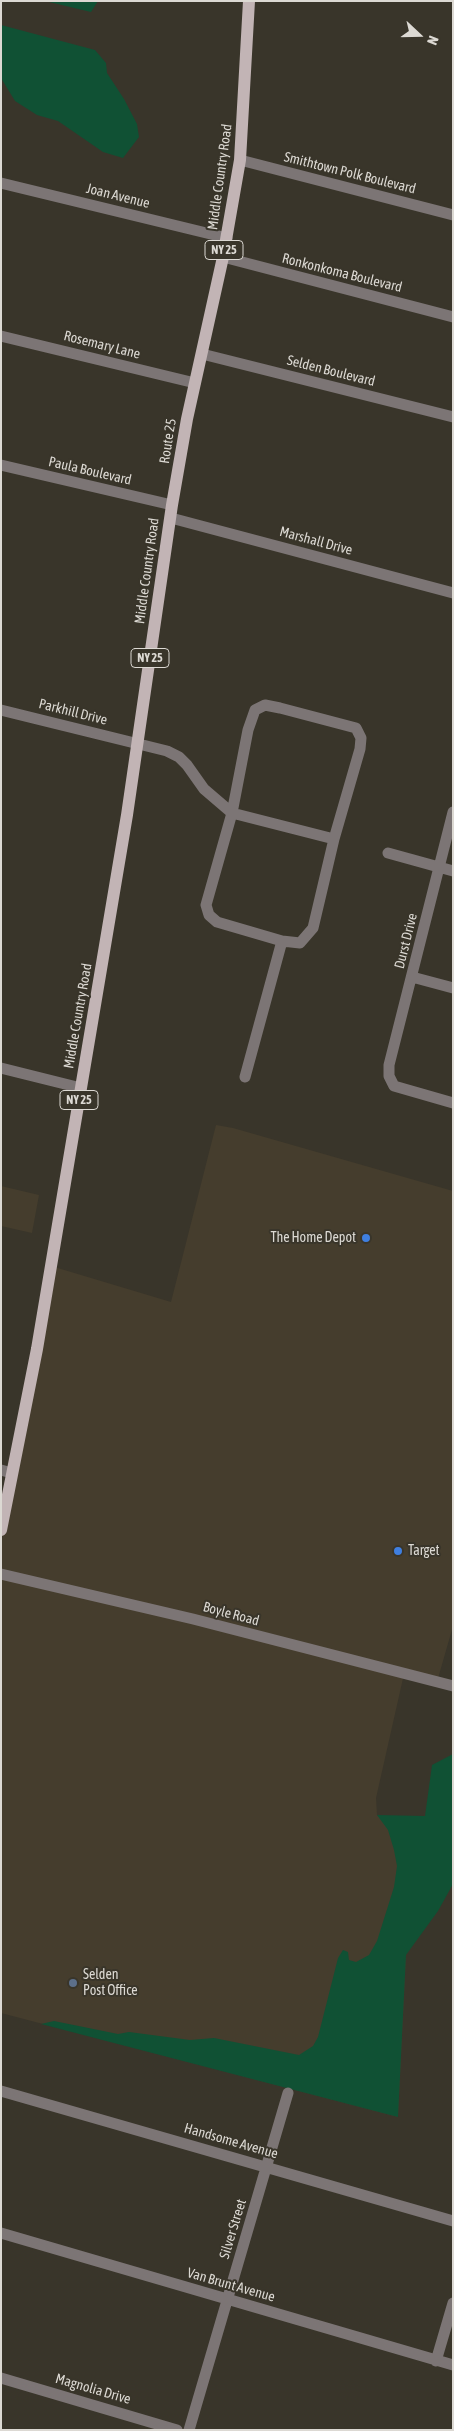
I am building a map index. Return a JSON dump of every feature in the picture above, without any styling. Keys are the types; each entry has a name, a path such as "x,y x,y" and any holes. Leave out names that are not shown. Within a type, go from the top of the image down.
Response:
{"main road":[{"name":"Middle Country Road","path":"195,383 223,258 240,160 249,1"},
{"name":"Route 25","path":"171,511 195,383"},
{"name":"Middle Country Road","path":"1,1530 6,1472 38,1341 129,804 171,511"}],"street":[{"name":"Smithtown Polk Boulevard","path":"240,160 453,215"},
{"name":"Joan Avenue","path":"1,184 227,238"},
{"name":"Ronkonkoma Boulevard","path":"223,258 453,317"},
{"name":"Rosemary Lane","path":"1,336 195,383"},
{"name":"Selden Boulevard","path":"202,354 453,418"},
{"name":"Paula Boulevard","path":"1,465 171,511"},
{"name":"Marshall Drive","path":"171,511 453,593"},
{"path":"265,705 356,728 361,738 360,749 334,839 312,928 300,943 282,941 216,922 209,915 206,905 232,813 248,730 255,710 265,705"},
{"name":"Parkhill Drive","path":"1,710 168,751 188,765 204,789 232,813"},
{"name":"Durst Drive","path":"453,812 389,1064 389,1076 394,1086 453,1103"},
{"path":"232,813 334,839"},
{"path":"388,854 453,871"},
{"path":"244,1077 282,941"},
{"path":"412,977 453,988"},
{"path":"1,1068 81,1088"},
{"name":"Boyle Road","path":"1,1574 193,1619 453,1686"},
{"name":"Handsome Avenue","path":"1,2091 268,2166 453,2221"},
{"name":"Silver Street","path":"189,2430 288,2093"},
{"name":"Van Brunt Avenue","path":"1,2233 453,2365"},
{"path":"436,2360 453,2303"},
{"name":"Magnolia Drive","path":"1,2378 177,2430"}],"shaded area":[{"path":"216,1125 233,1128 453,1191 453,1626 437,1682 404,1674 376,1798 377,1815 435,1831 406,1955 398,2117 1,2013 1,1530 51,1266 171,1302"},
{"path":"1,1186 39,1195 32,1233 1,1226"}],"green space":[{"path":"45,1 98,1 91,12"},
{"path":"1,25 95,50 106,63 107,73 137,124 139,137 123,158 103,152 58,121 37,115 15,101 1,78"},
{"path":"453,1754 453,1884 438,1911 406,1955 398,2117 41,2024 54,2021 118,2034 129,2032 190,2040 214,2038 299,2055 313,2046 318,2037 338,1958 343,1950 348,1952 349,1960 356,1962 369,1955 377,1941 394,1887 397,1866 394,1850 388,1830 377,1815 425,1816 432,1765"}],"place":[{"name":"The Home Depot","path":"366,1238"},
{"name":"Target","path":"398,1551"},
{"name":"Selden Post Office","path":"73,1983"}]}
